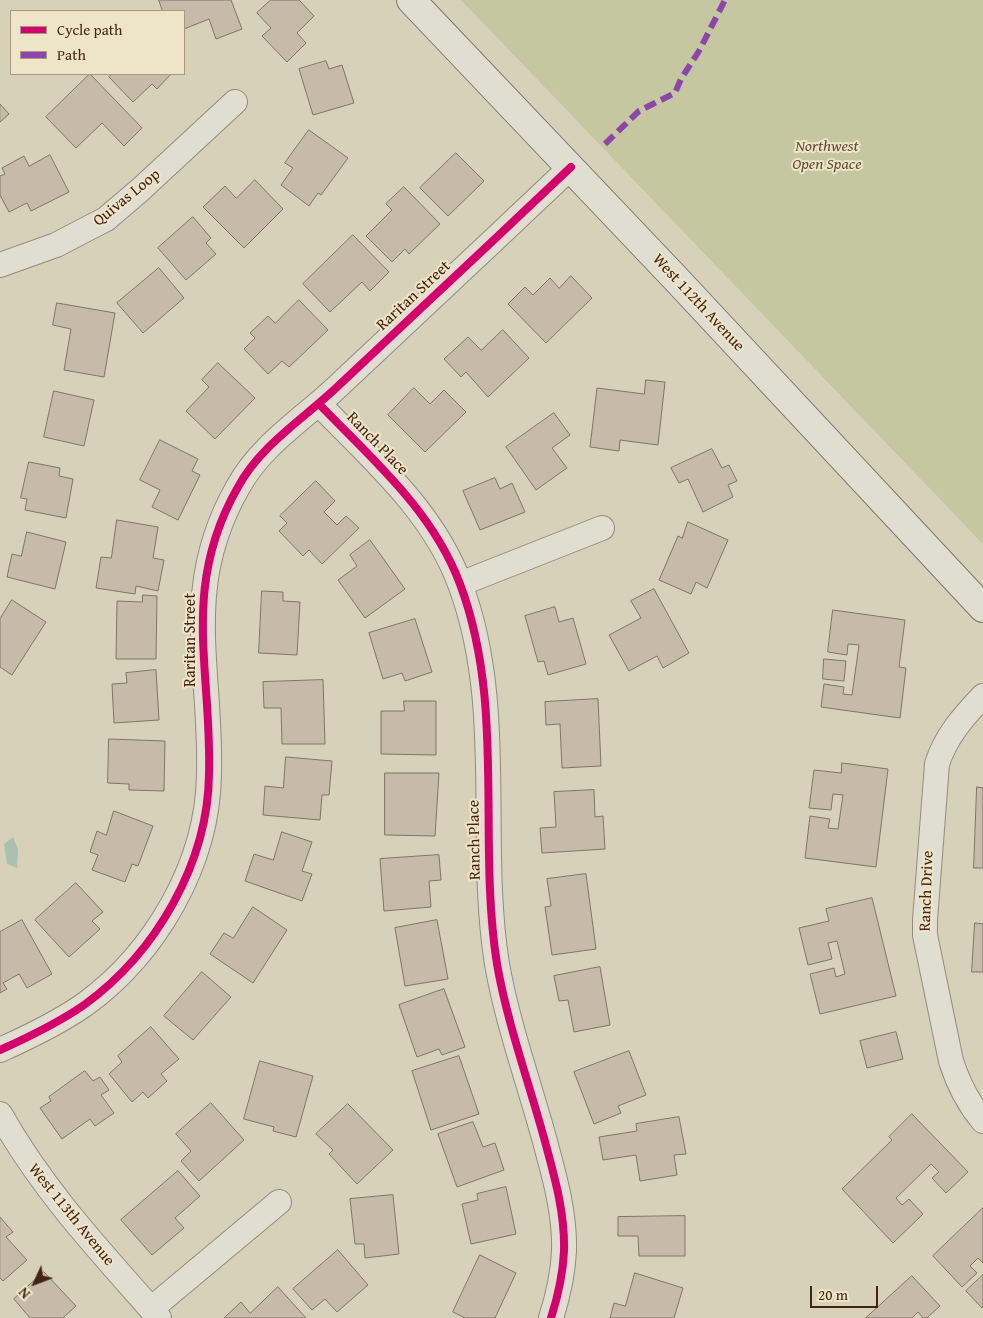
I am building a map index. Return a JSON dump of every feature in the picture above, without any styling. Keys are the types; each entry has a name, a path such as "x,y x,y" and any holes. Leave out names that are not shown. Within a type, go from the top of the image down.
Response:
{"main road":[{"name":"West 112th Avenue","path":"411,0 571,167 983,608"}],"street":[{"name":"Quivas Loop","path":"0,265 56,245 106,218 140,190 235,102"},
{"name":"Raritan Street","path":"0,1050 35,1034 84,1004 105,986 150,938 177,896 193,864 206,815 210,774 202,621 206,573 210,554 227,508 239,485 264,450 319,404 571,167"},
{"name":"Ranch Place","path":"319,404 422,514 451,562 460,584 479,650 485,694 490,899 497,964 506,1008 542,1128 561,1211 564,1250 561,1284 551,1318"},
{"path":"460,584 602,528"},
{"name":"Ranch Drive","path":"983,696 955,727 942,747 937,764 924,920 925,935 950,1061 957,1081 974,1110 983,1121"},
{"name":"West 113th Avenue","path":"0,1114 21,1152 64,1211 155,1314 280,1202"}],"green space":[{"name":"Northwest Open Space","path":"461,0 983,0 983,544"}],"shaded area":[{"path":"13,837 18,849 17,868 7,864 4,844"}],"building":[{"path":"159,0 231,0 242,29 216,39 209,19 185,29 185,10 163,10"},
{"path":"271,0 299,0 314,16 297,33 306,43 287,62 262,36 271,28 257,13"},
{"path":"326,61 329,69 342,65 354,103 313,115 299,69"},
{"path":"91,75 142,128 124,146 102,123 76,148 46,117"},
{"path":"111,75 170,75 157,89 152,84 133,102 109,77"},
{"path":"0,104 9,114 0,122"},
{"path":"309,130 348,158 321,195 318,193 309,206 281,185 293,168 285,163"},
{"path":"456,153 484,181 448,216 420,188"},
{"path":"50,155 69,192 31,211 27,203 9,212 0,195 0,176 5,174 2,168 24,156 29,166"},
{"path":"255,180 283,209 244,248 203,207 225,186 236,198"},
{"path":"404,187 440,224 409,254 405,249 392,262 366,236 392,210 386,204"},
{"path":"193,217 211,238 206,243 216,254 186,280 158,248"},
{"path":"353,235 389,272 370,291 362,282 330,312 303,284"},
{"path":"159,268 184,298 143,333 117,303"},
{"path":"571,276 592,298 546,343 508,304 525,287 533,295 550,278 559,288"},
{"path":"299,300 328,330 289,367 282,361 268,374 244,349 255,338 250,333 268,316 275,323"},
{"path":"57,303 115,313 104,377 64,370 71,329 53,325"},
{"path":"503,330 529,358 488,397 466,372 461,377 444,359 468,337 481,350"},
{"path":"218,363 255,398 215,439 186,411 209,387 202,380"},
{"path":"646,380 665,382 658,445 620,440 619,451 590,447 597,388 644,394"},
{"path":"414,388 430,404 444,390 466,412 425,452 388,415"},
{"path":"54,391 94,400 84,446 44,437"},
{"path":"554,413 570,435 552,448 567,468 536,490 506,447"},
{"path":"160,440 198,459 192,471 200,475 178,520 152,507 160,490 140,480"},
{"path":"712,449 722,468 729,465 737,481 728,485 733,497 703,512 688,479 679,483 671,468"},
{"path":"29,462 60,468 59,476 73,479 66,518 25,510 27,499 21,498"},
{"path":"495,478 500,489 512,483 525,512 480,530 463,491"},
{"path":"316,481 335,501 324,512 337,525 346,516 359,528 322,564 309,550 303,556 279,531 287,523 280,516"},
{"path":"117,520 158,527 153,558 164,560 158,591 136,586 135,594 96,588 101,557 111,558"},
{"path":"688,522 728,540 707,588 696,582 691,594 659,580 678,536 682,538"},
{"path":"27,532 66,542 55,589 7,577 12,554 21,556"},
{"path":"370,540 405,589 365,618 338,580 357,566 350,555"},
{"path":"654,589 689,653 663,668 657,656 629,671 609,635 641,618 631,601"},
{"path":"262,591 283,592 283,601 300,602 297,655 259,653"},
{"path":"143,595 157,596 156,659 116,659 117,601 142,602"},
{"path":"12,600 46,622 12,675 0,667 0,619"},
{"path":"555,607 559,622 573,618 586,664 548,675 544,661 538,662 525,616"},
{"path":"833,610 905,620 899,667 906,668 900,718 821,707 824,684 844,687 843,694 852,695 859,645 848,644 847,655 828,652"},
{"path":"415,619 432,672 405,681 402,673 383,679 369,633"},
{"path":"824,659 846,661 844,681 823,679"},
{"path":"156,670 159,720 114,723 112,684 127,683 126,673"},
{"path":"323,680 325,744 282,744 281,708 264,708 263,682"},
{"path":"598,699 601,766 562,768 560,724 546,725 545,702"},
{"path":"404,701 436,701 436,755 381,754 381,711 404,711"},
{"path":"109,739 165,741 164,791 129,790 129,784 108,783"},
{"path":"286,757 332,761 329,795 322,795 320,820 263,815 265,786 283,788"},
{"path":"842,763 888,769 876,867 805,858 810,816 830,819 828,828 838,829 843,795 833,794 831,810 809,808 814,770 841,773"},
{"path":"385,773 439,773 435,836 385,835"},
{"path":"977,787 983,788 983,868 974,868"},
{"path":"594,790 595,817 603,816 605,849 542,853 540,828 556,827 554,792"},
{"path":"114,811 153,826 138,866 132,864 125,882 92,870 98,855 90,852 97,831 106,835"},
{"path":"282,832 312,842 302,871 312,874 302,901 245,881 254,854 273,860"},
{"path":"439,855 441,880 429,881 431,907 384,911 380,859"},
{"path":"586,874 596,949 552,955 545,907 551,906 547,879"},
{"path":"76,883 103,912 92,921 100,929 69,957 35,920"},
{"path":"872,898 896,996 820,1014 810,974 834,968 836,977 845,974 837,941 828,943 832,959 808,965 799,928 829,921 826,909"},
{"path":"253,907 287,930 253,983 210,954 224,933 233,938"},
{"path":"22,920 52,974 27,988 19,974 3,983 7,989 0,993 0,932"},
{"path":"437,920 448,979 405,986 395,928"},
{"path":"975,923 983,924 983,972 972,972"},
{"path":"600,967 610,1025 574,1032 568,1000 559,1001 554,976"},
{"path":"202,972 231,997 193,1040 164,1016"},
{"path":"444,989 465,1047 442,1055 439,1049 417,1057 399,1005"},
{"path":"151,1027 179,1059 161,1074 167,1081 148,1098 143,1092 132,1102 109,1074 122,1062 118,1056"},
{"path":"896,1032 903,1059 867,1068 860,1041"},
{"path":"629,1051 646,1095 618,1106 621,1113 594,1124 574,1072"},
{"path":"459,1056 479,1114 431,1130 412,1071"},
{"path":"260,1061 313,1076 296,1137 273,1131 274,1127 244,1119"},
{"path":"85,1071 93,1081 100,1077 109,1090 101,1095 114,1113 95,1126 90,1119 62,1139 40,1108 51,1101 49,1097"},
{"path":"211,1103 244,1140 199,1181 181,1161 191,1151 176,1134"},
{"path":"348,1104 393,1150 357,1184 329,1154 333,1150 316,1134"},
{"path":"912,1114 968,1172 946,1193 932,1178 939,1172 931,1164 896,1198 902,1205 909,1199 923,1214 893,1243 842,1189 892,1140 889,1137"},
{"path":"679,1117 686,1154 674,1155 677,1175 640,1181 636,1155 603,1160 599,1137 637,1131 636,1124"},
{"path":"473,1122 483,1147 495,1143 504,1170 457,1187 438,1134"},
{"path":"178,1171 200,1196 175,1218 184,1228 152,1255 121,1220"},
{"path":"506,1187 516,1234 471,1244 462,1204 478,1200 477,1194"},
{"path":"393,1195 399,1254 365,1258 364,1244 355,1244 350,1199"},
{"path":"983,1208 983,1263 978,1258 970,1266 977,1273 962,1287 933,1256"},
{"path":"685,1216 685,1256 639,1256 638,1236 618,1236 618,1217"},
{"path":"0,1217 13,1232 6,1237 27,1260 3,1281 0,1278"},
{"path":"338,1250 368,1285 337,1312 325,1299 312,1310 293,1289"},
{"path":"480,1255 516,1273 495,1318 465,1318 453,1312"},
{"path":"44,1272 76,1306 63,1318 30,1318 14,1299"},
{"path":"635,1273 683,1288 674,1318 610,1318 614,1303 625,1306"},
{"path":"983,1275 983,1307 982,1308 966,1291"},
{"path":"912,1276 940,1306 927,1318 923,1318 918,1312 912,1318 866,1318"},
{"path":"278,1287 306,1318 224,1318 241,1302 250,1313"}],"marked path":[{"path":"605,144 639,111 675,93 725,0"}],"cycle path":[{"path":"0,1050 64,1018 110,984 155,933 173,903 188,872 199,840 206,807 209,774 209,736 203,629 204,595 209,560 220,524 247,472 270,446 336,388 571,167"},
{"path":"319,404 399,487 434,533 460,584 474,630 482,677 487,725 489,869 497,964 513,1034 554,1174 563,1225 563,1268 551,1318"}]}
